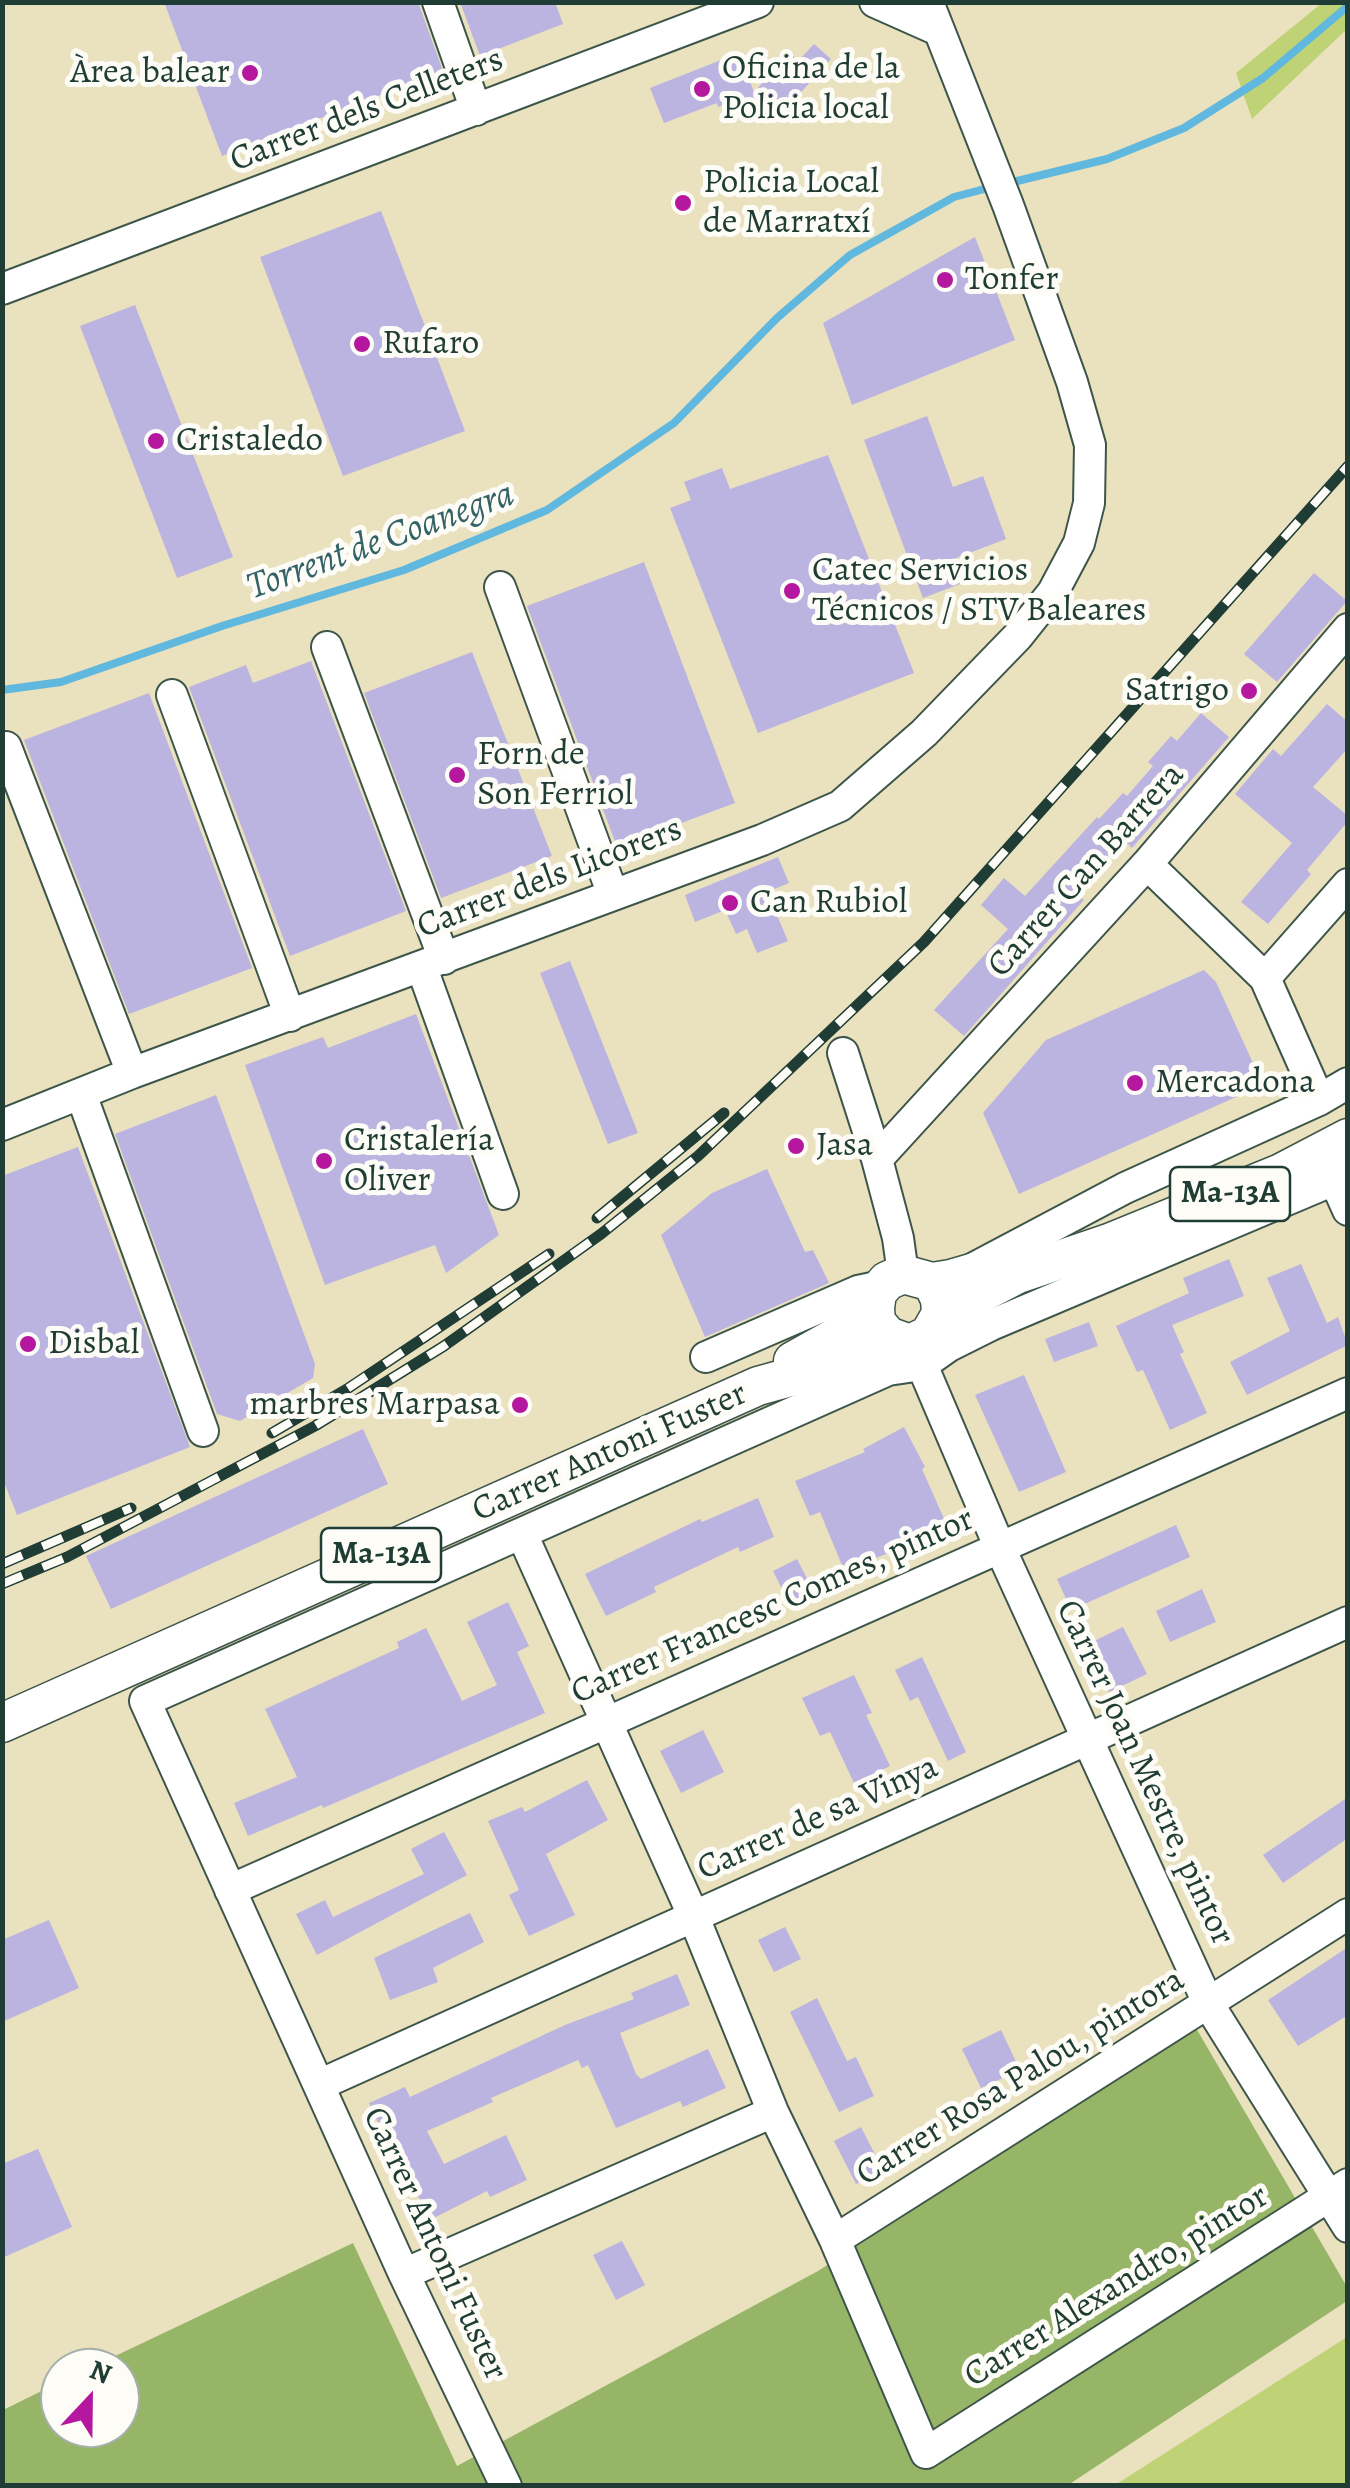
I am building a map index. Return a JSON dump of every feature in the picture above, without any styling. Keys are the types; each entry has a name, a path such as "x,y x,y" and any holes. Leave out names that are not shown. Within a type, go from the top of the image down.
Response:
{"main road":[{"name":"Ma-13A","path":"758,1386 914,1289 1012,1261 1109,1243 1281,1173 1348,1138"},
{"name":"Ma-13A","path":"2,1723 758,1386 866,1356 910,1353 935,1328 914,1289"},
{"path":"910,1353 879,1327 875,1315 914,1289"}],"street":[{"path":"438,2 476,110"},
{"name":"Carrer dels Celleters","path":"2,289 758,2"},
{"path":"875,2 933,16"},
{"name":"Carrer dels Licorers","path":"2,1124 762,840 840,806 924,733 1018,636 1054,592 1079,543 1090,503 1090,444 1072,382 1008,206 933,16"},
{"path":"500,587 613,895"},
{"name":"Carrer Can Barrera","path":"877,1158 1147,864 1348,629"},
{"path":"327,646 433,964 503,1194"},
{"path":"172,696 290,1016"},
{"path":"6,746 132,1073"},
{"path":"1147,864 1266,978 1320,1100"},
{"path":"1266,978 1348,884"},
{"path":"844,1053 914,1289"},
{"path":"706,1358 858,1291 914,1289 1320,1100 1348,1083"},
{"path":"81,1094 204,1431"},
{"path":"1341,1177 1348,1210"},
{"name":"Carrer Antoni Fuster","path":"506,2486 404,2274 145,1701 888,1370 910,1353 991,1325 1341,1177"},
{"name":"Carrer Joan Mestre, pintor","path":"910,1353 1209,2005 1338,2190"},
{"name":"Carrer Francesc Comes, pintor","path":"230,1890 1348,1393"},
{"path":"522,1534 693,1915 774,2112 835,2240"},
{"name":"Carrer de sa Vinya","path":"318,2086 1348,1622"},
{"name":"Carrer Rosa Palou, pintora","path":"835,2240 1348,1914"},
{"path":"404,2274 774,2112"},
{"path":"1338,2190 1348,2227"},
{"name":"Carrer Alexandro, pintor","path":"835,2240 926,2453 1338,2190"}],"green space":[{"path":"1322,3 1347,3 1347,29 1252,119 1236,73"},
{"path":"1196,2028 1347,2287 1347,2301 1068,2485 3,2486 3,2410 40,2392 40,2448 140,2448 140,2348 132,2348 353,2243 457,2466 818,2271"},
{"path":"1347,2337 1347,2485 1115,2485"}],"building":[{"path":"164,2 418,2 443,71 222,156"},
{"path":"460,2 555,2 563,24 480,56"},
{"path":"814,44 831,59 776,120 755,100 739,106 737,100 718,107 717,103 664,123 650,88 739,53 754,92 790,53 798,61"},
{"name":"Rufaro","path":"381,211 465,431 343,476 260,257"},
{"name":"Tonfer","path":"975,237 1015,340 852,405 823,323"},
{"name":"Cristaledo","path":"135,305 233,557 177,578 80,326"},
{"path":"927,416 953,487 983,476 1006,539 951,560 960,584 923,598 864,440"},
{"name":"Catec Servicios Técnicos / STV Baleares","path":"828,455 914,673 758,733 670,508 691,500 684,482 722,468 730,489"},
{"path":"644,562 735,803 617,847 527,606"},
{"path":"1314,573 1347,601 1277,682 1244,654"},
{"name":"Forn de Son Ferriol","path":"472,652 552,856 441,898 364,693"},
{"path":"311,661 406,911 290,956 189,687 246,665 253,683"},
{"path":"149,693 252,968 129,1014 24,740"},
{"path":"1327,704 1348,722 1348,748 1313,787 1348,816 1348,821 1307,870 1311,874 1268,924 1241,902 1292,843 1235,794 1273,749 1281,756"},
{"path":"1201,713 1229,737 1132,848 1125,841 1078,895 1084,900 964,1036 934,1010 1008,929 981,905 1004,878 1025,896 1097,817 1123,793 1127,796 1153,766 1148,762 1171,736 1177,741"},
{"name":"Can Rubiol","path":"778,857 789,883 767,892 788,941 757,953 747,929 736,934 725,910 695,922 685,895"},
{"path":"570,961 638,1133 608,1144 540,973"},
{"name":"Mercadona","path":"1204,970 1216,982 1263,1085 1019,1194 983,1113 1046,1040"},
{"path":"416,1014 499,1235 446,1273 435,1245 325,1285 245,1065 323,1037 328,1048"},
{"path":"216,1095 315,1364 313,1378 240,1421 217,1414 115,1134"},
{"path":"78,1147 190,1447 17,1515 2,1477 2,1176"},
{"path":"767,1169 805,1252 813,1250 829,1283 705,1337 661,1235 712,1193"},
{"path":"1229,1259 1244,1296 1172,1325 1184,1352 1180,1354 1207,1413 1170,1430 1143,1370 1137,1372 1116,1326 1189,1293 1183,1278"},
{"path":"1301,1264 1327,1323 1338,1317 1348,1345 1247,1395 1230,1362 1290,1331 1267,1278"},
{"path":"1089,1322 1098,1346 1054,1362 1045,1339"},
{"path":"1024,1375 1066,1472 1019,1492 975,1395"},
{"path":"904,1427 925,1467 922,1469 949,1530 844,1570 820,1512 810,1516 795,1481 865,1452 863,1449"},
{"path":"363,1429 388,1484 111,1609 86,1556"},
{"path":"758,1498 774,1537 740,1552 738,1547 654,1587 656,1592 606,1616 585,1574 700,1519 702,1522"},
{"path":"1176,1525 1190,1557 1071,1610 1057,1579"},
{"path":"797,1559 816,1596 791,1608 773,1571"},
{"path":"1202,1589 1216,1622 1170,1642 1156,1611"},
{"path":"508,1602 529,1646 517,1652 545,1713 248,1836 234,1803 297,1777 265,1709 399,1648 397,1642 426,1628 462,1701 497,1685 467,1622"},
{"path":"1123,1627 1147,1674 1109,1692 1086,1645"},
{"path":"922,1657 966,1752 948,1761 918,1697 910,1701 895,1670"},
{"path":"854,1675 872,1713 866,1715 890,1766 854,1783 830,1732 820,1736 802,1698"},
{"path":"703,1730 724,1772 681,1793 660,1751"},
{"path":"587,1780 608,1820 546,1854 575,1915 529,1936 509,1895 519,1890 488,1821 522,1807 525,1812"},
{"path":"1348,1797 1348,1838 1283,1883 1263,1855"},
{"path":"444,1832 467,1875 317,1955 296,1914 325,1900 333,1917 424,1874 411,1849"},
{"path":"470,1913 484,1942 433,1968 438,1982 390,2000 374,1958"},
{"path":"49,1920 79,1988 2,2022 2,1940"},
{"path":"785,1927 801,1959 774,1972 758,1940"},
{"path":"1348,1947 1348,2015 1298,2046 1268,2000"},
{"path":"677,1974 690,2005 620,2033 636,2074 641,2079 708,2049 726,2088 683,2107 680,2101 616,2128 588,2065 582,2068 578,2060 491,2098 493,2102 427,2131 444,2164 506,2135 527,2180 490,2197 487,2191 430,2220 396,2152 392,2154 369,2103 405,2087 410,2097 565,2025 634,1999 631,1993"},
{"path":"817,1998 847,2061 856,2057 874,2096 839,2112 790,2012"},
{"path":"1001,2030 1020,2070 981,2088 962,2049"},
{"path":"861,2127 883,2170 856,2184 834,2141"},
{"path":"38,2149 72,2227 2,2258 2,2164"},
{"path":"622,2241 645,2285 616,2300 593,2255"}],"waterway":[{"name":"Torrent de Coanegra","path":"1005,184 1107,159 1184,128 1263,78 1348,6"},
{"name":"Torrent de Coanegra","path":"2,690 61,682 222,626 404,570 547,510 674,423 777,318 850,255 954,197 992,187"}],"railway":[{"path":"2,1584 67,1557 315,1426 444,1346 601,1234 698,1156 924,942 1348,466"},
{"path":"597,1218 724,1113"},
{"path":"272,1433 347,1389 549,1254"},
{"path":"2,1564 131,1508"}],"place":[{"name":"Àrea balear","path":"250,73"},
{"name":"Oficina de la Policia local","path":"702,89"},
{"name":"Policia Local de Marratxí","path":"683,203"},
{"name":"Tonfer","path":"945,280"},
{"name":"Rufaro","path":"362,344"},
{"name":"Cristaledo","path":"156,441"},
{"name":"Catec Servicios Técnicos / STV Baleares","path":"792,591"},
{"name":"Satrigo","path":"1249,691"},
{"name":"Forn de Son Ferriol","path":"457,775"},
{"name":"Can Rubiol","path":"730,903"},
{"name":"Mercadona","path":"1135,1083"},
{"name":"Jasa","path":"796,1146"},
{"name":"Cristalería Oliver","path":"324,1161"},
{"name":"Disbal","path":"28,1344"},
{"name":"marbres Marpasa","path":"520,1405"}]}
